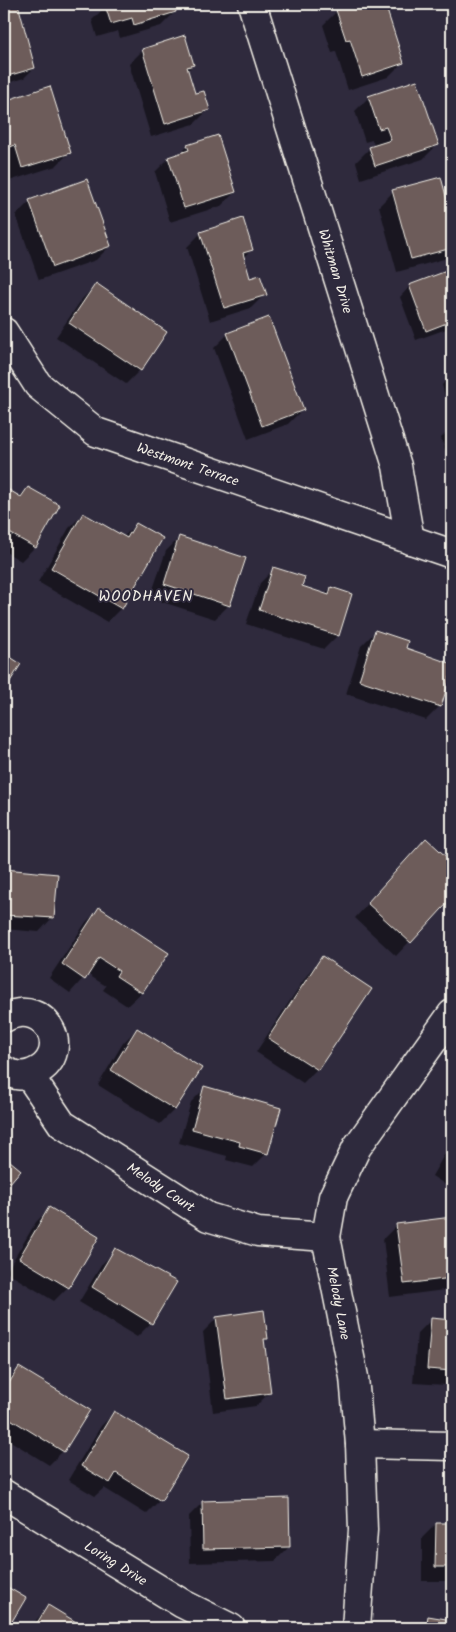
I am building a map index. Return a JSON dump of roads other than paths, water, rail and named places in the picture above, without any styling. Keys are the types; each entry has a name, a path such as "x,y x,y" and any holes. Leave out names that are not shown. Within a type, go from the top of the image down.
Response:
{"street":[{"name":"Whitman Drive","path":"252,4 397,466 410,540"},
{"name":"Westmont Terrace","path":"4,332 38,386 96,432 452,554"},
{"name":"Melody Court","path":"4,1018 22,1012 32,1014 48,1026 54,1045 47,1064 16,1072 62,1124 208,1217 258,1232 326,1237"},
{"name":"Melody Lane","path":"356,1628 364,1530 360,1444 354,1377 326,1237 333,1197 357,1147 452,1014"},
{"path":"360,1444 452,1446"},
{"name":"Loring Drive","path":"4,1494 183,1604 231,1628"}],"district":[{"name":"WOODHAVEN","path":"146,596"}]}
